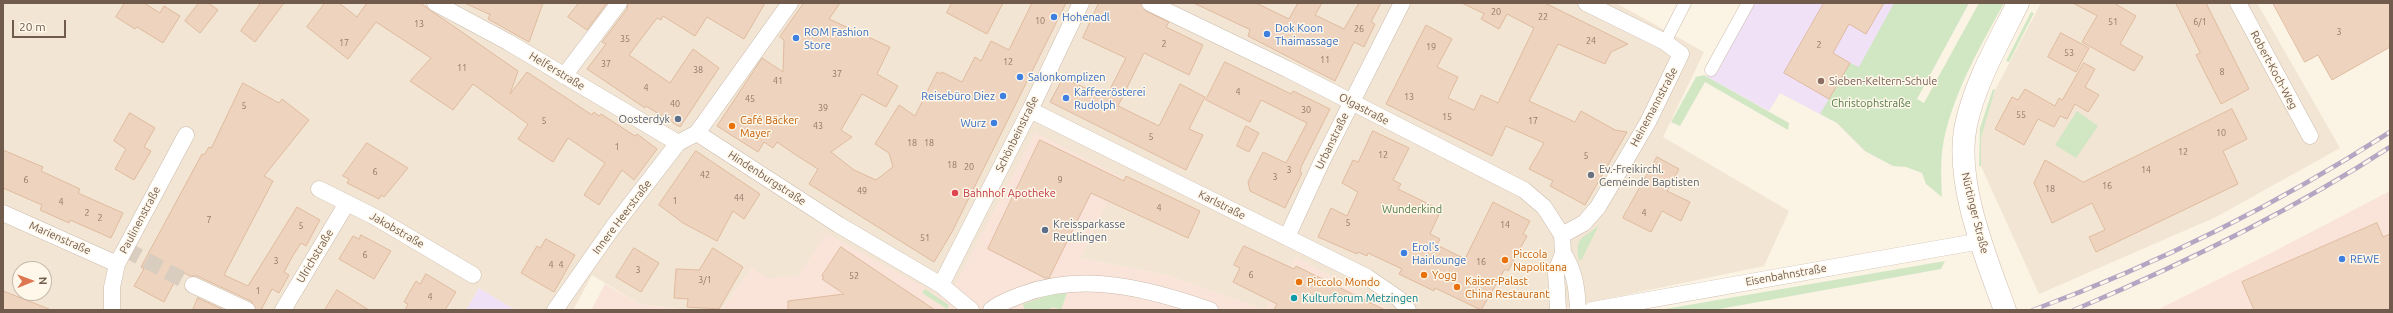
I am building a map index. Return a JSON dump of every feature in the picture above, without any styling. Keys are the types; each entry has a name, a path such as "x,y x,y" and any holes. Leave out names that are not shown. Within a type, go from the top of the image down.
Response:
{"main road":[{"name":"Nürtinger Straße","path":"2005,310 1981,241 1966,186 1963,162 1964,139 1970,111 1985,70 2018,3"}],"street":[{"name":"Helferstraße","path":"435,3 508,42 678,143"},
{"path":"564,76 619,3"},
{"path":"697,133 790,3"},
{"name":"Schönbeinstraße","path":"941,285 1030,110 1081,3"},
{"name":"Olgastraße","path":"1150,3 1352,102 1442,150 1524,190 1544,207 1562,236"},
{"name":"Urbanstraße","path":"1287,237 1352,102 1402,3"},
{"path":"1586,3 1665,42 1685,3"},
{"path":"1711,70 1748,3"},
{"name":"Robert-Koch-Weg","path":"2238,3 2310,136"},
{"name":"Heinemannstraße","path":"1562,236 1584,223 1598,208 1648,122 1681,54 1665,42"},
{"name":"Karlstraße","path":"1030,110 1287,237 1382,287 1399,299 1408,310"},
{"name":"Innere Heerstraße","path":"555,310 613,227 668,155 678,143 697,133"},
{"name":"Hindenburgstraße","path":"697,133 839,225 941,285 971,310"},
{"name":"Paulinenstraße","path":"112,310 112,287 117,264 186,135"},
{"name":"Jakobstraße","path":"319,188 375,217 473,275"},
{"name":"Ulrichstraße","path":"283,310 347,202"},
{"name":"Marienstraße","path":"3,213 117,264"},
{"path":"1558,310 1556,272 1563,253 1562,236"},
{"name":"Eisenbahnstraße","path":"1592,310 1981,241"},
{"path":"1563,253 1572,266 1577,288 1578,310"},
{"path":"991,310 1014,298 1035,290 1055,286 1095,283 1124,287 1210,310"},
{"path":"193,285 247,310"}],"shaded area":[{"path":"3,3 1616,3 1704,52 1663,137 1789,211 1764,266 1553,310 1390,310 1296,257 1265,310 1167,275 1080,258 947,300 798,276 768,279 752,268 721,310 685,310 639,304 592,275 573,310 515,310 479,288 466,310 3,310"},
{"name":"Sieben-Keltern-Schule","path":"1746,3 1969,3 1913,105 1893,166 1865,151 1837,123 1780,93 1769,111 1707,77"},
{"path":"2041,3 2257,3 2340,148 2216,217 2039,294 1981,166 1980,153 1981,138 1995,90"},
{"path":"1035,132 1121,177 1080,258 1167,275 1265,310 721,310 752,268 768,278 798,276 826,233 947,300"},
{"name":"REWE","path":"2390,191 2390,310 2157,310 2271,253"},
{"path":"1296,257 1390,310 1265,310"},
{"path":"605,284 639,304 685,310 591,310"},
{"path":"479,288 515,310 466,310"}],"green space":[{"name":"Christophstraße","path":"1894,3 1969,3 1917,99 1924,103 1979,3 2004,3 1962,84 1950,118 1942,150 1942,197 1926,184 1922,173 1906,167 1893,166 1865,151 1837,123 1820,114 1850,63 1859,67"},
{"path":"2031,12 2034,13 2009,62 2006,61"},
{"path":"1704,75 1789,123 1788,130 1705,82 1680,126 1671,122 1696,77"},
{"path":"1993,89 1995,90 1981,138 1981,166 1979,166 1980,128"},
{"path":"2077,111 2098,126 2076,158 2055,145"},
{"path":"1599,225 1582,259 1579,261 1579,242 1584,236"},
{"path":"1945,261 1941,269 1714,310 1659,310"},
{"path":"925,289 949,305 947,309 922,293"},
{"path":"1067,293 1061,310 1052,307 1050,310 1025,310 1023,304 1049,295"}],"building":[{"path":"125,3 144,3 160,13 164,6 180,16 163,43 137,27 135,29 116,17"},
{"path":"199,3 208,3 218,10 200,33 185,21"},
{"path":"261,3 284,3 255,42 241,31"},
{"path":"325,3 339,3 357,17 367,3 420,3 518,71 510,94 527,72 592,115 594,112 599,116 601,114 635,136 637,134 657,149 634,180 622,170 599,205 584,195 605,163 568,138 553,162 518,139 528,124 473,84 453,110 410,81 431,58 376,22 348,59 307,27"},
{"path":"465,3 543,3 529,42 488,19 490,15"},
{"path":"579,3 607,3 587,30 568,17"},
{"path":"628,3 765,3 744,39 707,17 695,36 663,16 661,20 657,18 629,55 670,83 693,49 719,68 680,127 646,106 645,108 587,69 606,44 602,42 627,9"},
{"path":"804,3 840,3 829,19 890,47 877,74 898,86 886,107 862,94 841,130 852,137 831,152 854,170 876,180 893,167 889,153 875,144 899,105 915,116 937,72 941,74 942,72 962,82 975,57 981,61 991,41 1009,50 1032,3 1066,3 952,232 934,262 809,184 818,169 777,142 773,148 764,142 758,152 717,126 762,58 783,72 784,40 780,37"},
{"path":"952,3 1003,3 987,34 947,13"},
{"path":"1099,3 1141,3 1146,11 1169,22 1166,27 1203,45 1189,75 1144,53 1118,106 1159,126 1180,84 1205,97 1189,129 1203,135 1186,170 1050,102 1063,78 1106,97 1126,58 1083,38"},
{"path":"1194,3 1256,3 1289,19 1298,3 1322,3 1315,15 1344,29 1359,3 1381,3 1371,22 1375,24 1364,47 1354,42 1335,81 1248,36 1250,30"},
{"path":"1462,3 1545,3 1628,44 1611,52 1605,64 1558,44 1529,101 1575,122 1581,111 1615,130 1627,132 1585,205 1550,186 1553,181 1529,169 1544,143 1506,126 1492,156 1386,104 1426,25 1452,39 1437,67 1458,77 1448,98 1474,110 1481,95 1498,103 1534,28 1507,14 1499,29 1481,19 1484,14"},
{"path":"1824,3 1884,3 1866,34 1849,24 1833,53 1850,63 1829,99 1784,73"},
{"path":"2073,3 2114,3 2136,16 2120,44 2143,57 2134,71 2082,42 2097,16"},
{"path":"2176,3 2206,3 2249,89 2221,104 2196,55 2200,53"},
{"path":"2273,3 2390,3 2390,47 2332,80 2318,55 2305,62"},
{"path":"2061,33 2089,48 2076,72 2048,57"},
{"path":"1225,62 1291,94 1293,91 1330,109 1301,167 1300,172 1302,173 1285,208 1250,191 1248,182 1263,152 1286,163 1307,123 1261,100 1250,122 1206,100"},
{"path":"2084,63 2095,69 2085,87 2099,95 2088,112 2075,104 2067,119 2060,116 2054,127 2038,119 2024,145 1995,129 2012,97 2018,100 2025,89 2055,106 2059,98 2062,100"},
{"path":"243,83 279,103 282,99 309,120 264,176 273,181 224,275 248,286 297,207 320,220 306,246 301,243 292,257 284,272 289,275 279,293 272,289 261,310 256,310 251,301 197,276 190,276 180,271 164,302 134,286 144,269 141,267 202,154 204,155 209,147 211,148"},
{"path":"2232,109 2247,139 2223,151 2238,184 2096,252 2089,237 2105,230 2092,203 2052,223 2034,183 2045,160 2083,182"},
{"path":"130,113 155,128 144,147 151,151 134,180 115,169 126,149 114,141"},
{"path":"1246,126 1259,133 1249,152 1237,146"},
{"path":"1373,131 1409,148 1393,180 1401,184 1398,189 1441,210 1430,234 1440,239 1437,245 1465,259 1493,202 1530,221 1523,234 1527,236 1508,271 1505,269 1481,310 1435,288 1434,291 1399,274 1402,269 1368,253 1367,256 1358,252 1357,254 1318,237 1331,208 1347,216 1358,192 1342,183 1353,160 1358,162"},
{"path":"1040,140 1124,181 1126,176 1200,211 1188,238 1091,193 1049,278 1045,278 988,249"},
{"path":"367,143 408,168 384,197 381,195 379,199 347,183 349,179 343,176"},
{"path":"3,150 43,167 41,171 80,189 78,193 123,213 111,238 70,220 69,223 40,210 42,205 3,188"},
{"path":"696,151 760,194 744,219 733,211 717,241 683,223 659,205"},
{"path":"1657,157 1679,169 1667,191 1690,202 1681,221 1662,211 1651,232 1623,218"},
{"name":"REWE","path":"2377,223 2383,237 2390,234 2390,310 2254,310 2242,282"},
{"path":"361,235 391,251 374,279 339,259 353,236 359,239"},
{"path":"546,239 575,255 554,292 521,273 537,246 540,248"},
{"path":"1244,246 1294,269 1296,266 1385,310 1274,310 1277,304 1233,282 1240,268 1234,265"},
{"path":"841,247 935,310 788,310 788,301 844,294 822,279 824,277 822,276"},
{"path":"634,248 659,263 641,292 616,277"},
{"path":"713,248 743,267 719,309 687,307 688,299 674,298 676,269 699,270"},
{"path":"426,274 456,292 445,310 405,310 408,304 404,302 416,281 420,284"},
{"path":"337,290 369,310 325,310"},
{"path":"3,291 12,295 12,301 29,301 49,309 49,310 3,310"},
{"path":"198,298 224,310 193,310"}],"tunnel":[{"path":"125,249 193,285"}],"railway":[{"path":"2033,310 2126,273 2216,231 2305,184 2390,132"},
{"path":"2074,310 2235,236 2314,193 2390,147"}],"place":[{"name":"Hohenadl","path":"1054,17"},
{"name":"Dok Koon Thaimassage","path":"1267,34"},
{"name":"ROM Fashion Store","path":"796,38"},
{"name":"Salonkomplizen","path":"1020,77"},
{"name":"Sieben-Keltern-Schule","path":"1821,81"},
{"name":"Reisebüro Diez","path":"1003,96"},
{"name":"Kaffeerösterei Rudolph","path":"1066,98"},
{"name":"Oosterdyk","path":"678,119"},
{"name":"Wurz","path":"994,123"},
{"name":"Café Bäcker Mayer","path":"732,126"},
{"name":"Ev.-Freikirchl. Gemeinde Baptisten","path":"1591,175"},
{"name":"Bahnhof Apotheke","path":"955,193"},
{"name":"Kreissparkasse Reutlingen","path":"1045,230"},
{"name":"Erol's Hairlounge","path":"1404,253"},
{"name":"REWE","path":"2342,259"},
{"name":"Piccola Napolitana","path":"1505,260"},
{"name":"Yogg","path":"1424,275"},
{"name":"Piccolo Mondo","path":"1299,282"},
{"name":"Kaiser-Palast China Restaurant","path":"1457,287"},
{"name":"Kulturforum Metzingen","path":"1294,298"}],"park label":[{"name":"Wunderkind","path":"1412,209"}]}
